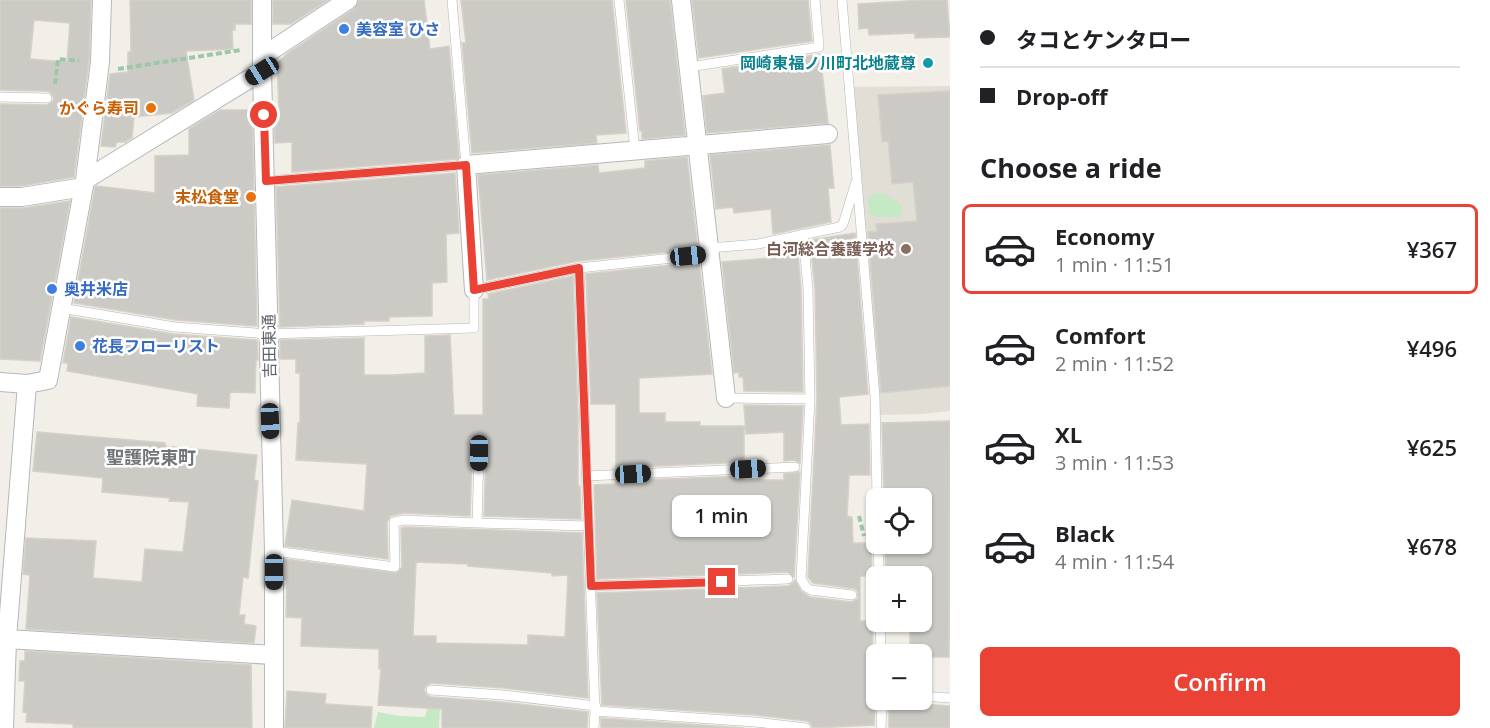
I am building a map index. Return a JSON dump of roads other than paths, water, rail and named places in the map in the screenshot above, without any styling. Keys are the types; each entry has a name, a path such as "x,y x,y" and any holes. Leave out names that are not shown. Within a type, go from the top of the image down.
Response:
{"street":[{"path":"0,382 27,384 48,380 84,184 99,67 102,0"},
{"name":"吉田東通","path":"262,0 274,551 274,728"},
{"path":"0,197 22,197 84,184 348,0"},
{"path":"681,0 726,398"},
{"path":"474,290 466,165 828,134"},
{"path":"4,728 7,639 27,384"},
{"path":"7,639 273,655"}],"lane":[{"path":"266,181 466,165 452,0"},
{"path":"619,0 635,150"},
{"path":"689,67 819,47 815,0"},
{"path":"842,0 875,397 877,488"},
{"path":"0,97 47,98"},
{"path":"62,308 175,327 268,334 474,328 474,290 579,268 758,244 840,227 843,224 857,177"},
{"path":"803,234 808,288 810,399 801,579 806,587 814,591 852,595"},
{"path":"579,268 594,728"},
{"path":"726,398 810,399"},
{"path":"477,523 479,453"},
{"path":"586,476 795,467"},
{"path":"274,551 395,567 394,522 404,520 588,526"},
{"path":"591,586 788,579"},
{"path":"431,690 503,695 595,709 806,728"},
{"path":"932,697 950,698"},
{"path":"881,728 882,710"}],"place":[{"name":"美容室 ひさ","path":"344,29"},
{"name":"岡崎東福ノ川町北地蔵尊","path":"928,63"},
{"name":"かぐら寿司","path":"151,108"},
{"name":"末松食堂","path":"251,197"},
{"name":"白河総合養護学校","path":"906,249"},
{"name":"奥井米店","path":"52,289"},
{"name":"花長フローリスト","path":"80,346"}],"district":[{"name":"聖護院東町","path":"151,458"}]}
